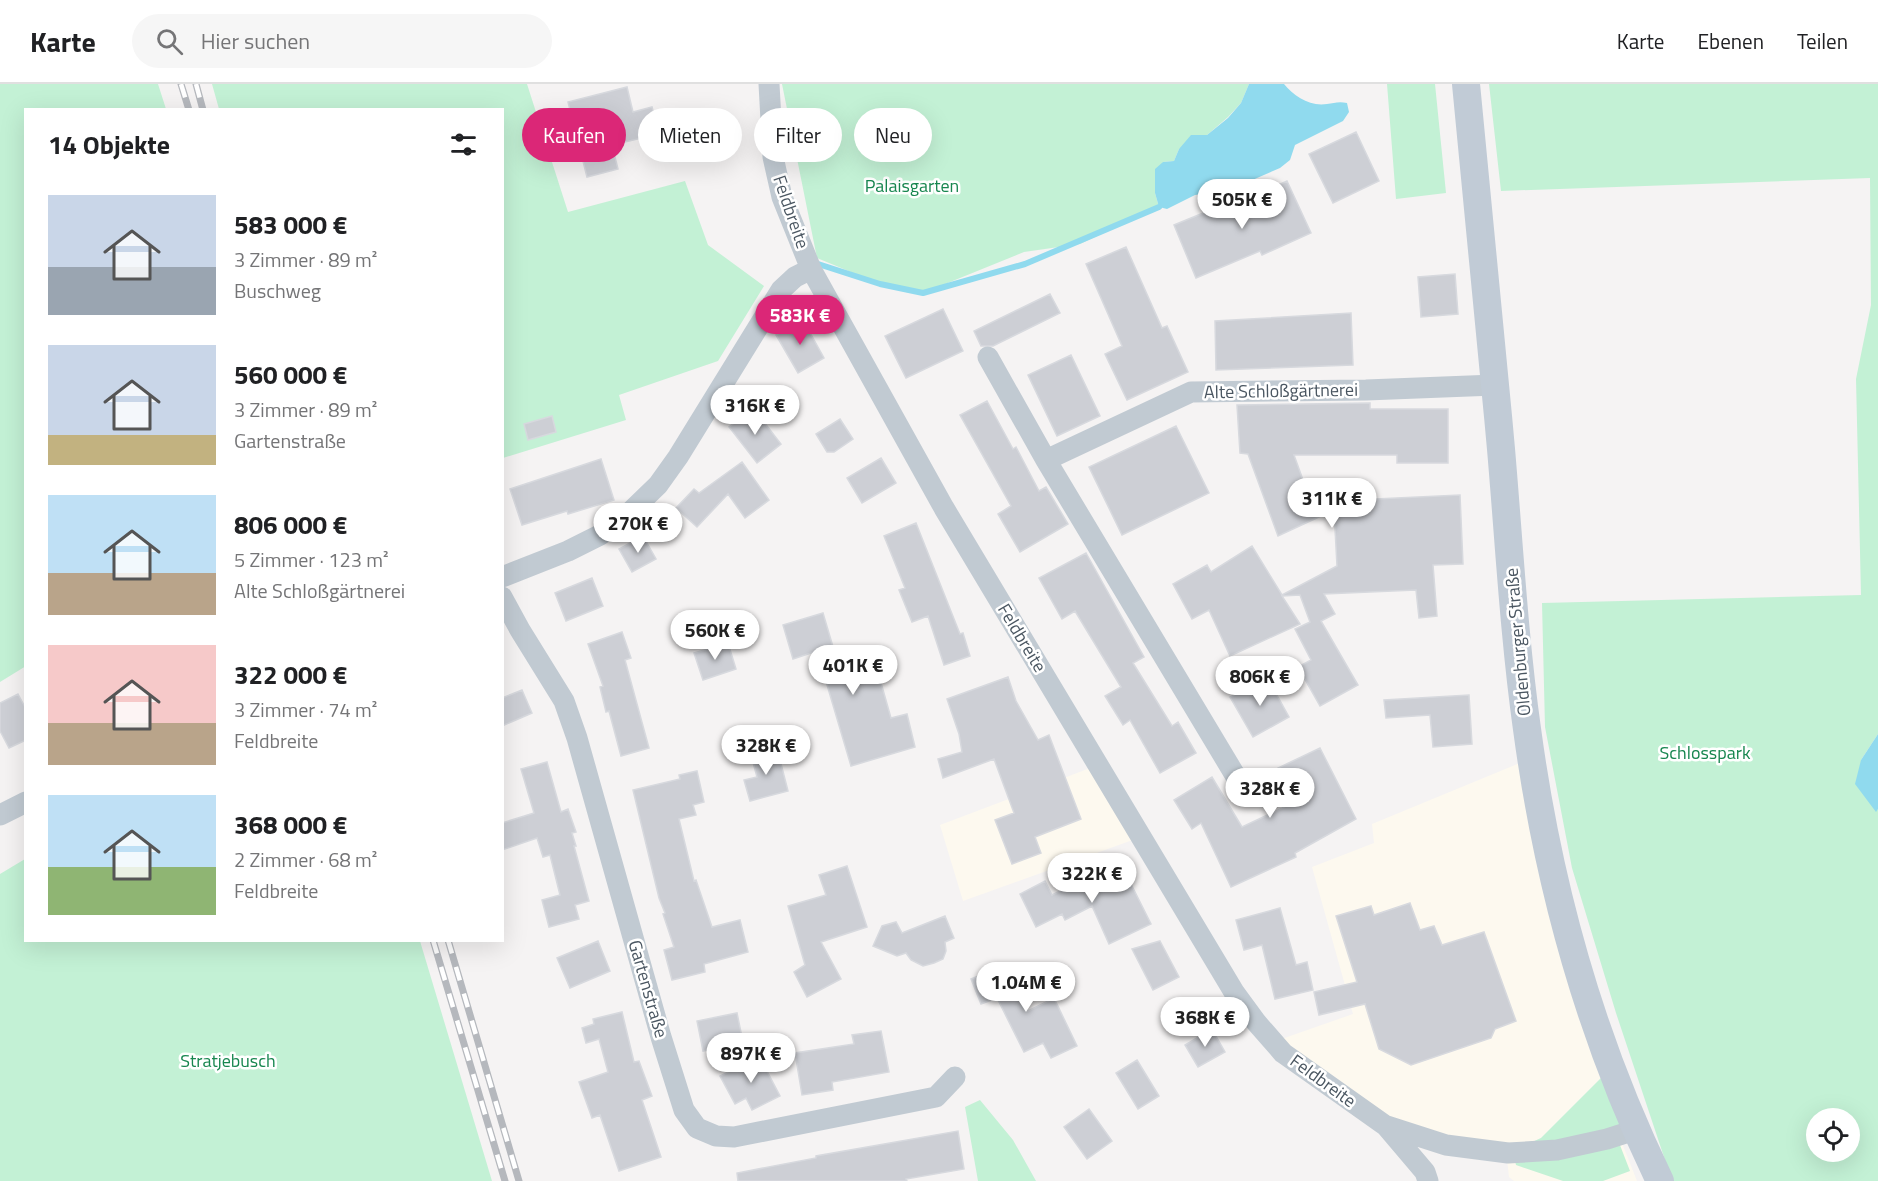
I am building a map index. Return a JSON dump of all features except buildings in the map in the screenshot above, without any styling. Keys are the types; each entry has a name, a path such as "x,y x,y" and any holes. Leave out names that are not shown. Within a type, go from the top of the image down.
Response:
{"street":[{"name":"Feldbreite","path":"769,84 775,167 782,196 811,269 944,508 1234,992 1283,1053 1386,1126 1425,1172 1428,1181"},
{"name":"Oldenburger Straße","path":"1466,84 1527,729 1548,849 1585,993 1635,1130 1660,1181"},
{"path":"504,577 600,535 628,514 652,491 678,457 781,290 795,277 811,269"},
{"path":"988,357 1046,460 1247,795"},
{"name":"Alte Schloßgärtnerei","path":"1046,460 1191,392 1366,390 1495,385"},
{"name":"Gartenstraße","path":"504,601 564,702 661,1037 684,1110 697,1128 716,1136 734,1137 764,1132 936,1097 955,1077"},
{"path":"0,815 24,803"},
{"name":"Feldbreite","path":"1386,1126 1446,1145 1508,1153 1557,1150 1635,1130"}],"shaded area":[{"path":"1532,758 1611,1068 1541,1138 1508,1153 1386,1126 1273,1042 1353,1014 1312,867 1374,843 1372,824"},
{"path":"1098,765 1141,837 963,901 940,825"},
{"path":"1620,1138 1637,1181 1514,1181 1509,1177 1507,1159"}],"green space":[{"path":"0,84 158,84 166,108 24,108 24,667 0,682"},
{"path":"212,84 527,84 535,108 522,108 522,162 552,162 568,212 685,181 708,245 764,286 718,361 619,395 626,420 504,458 504,108 219,108"},
{"name":"Palaisgarten","path":"782,84 1249,84 1241,103 1228,117 1207,135 1179,149 1174,161 1163,162 1155,193 1159,207 1080,244 1024,252 923,293 880,284 817,258 798,162 842,162 842,108 787,108"},
{"path":"1387,84 1435,84 1446,193 1396,199"},
{"name":"Schlosspark","path":"1489,84 1878,84 1878,734 1861,760 1876,811 1878,809 1878,1181 1672,1181 1616,1013 1572,868 1545,727 1542,603 1861,595 1856,379 1871,305 1870,178 1501,191"},
{"name":"Stratjebusch","path":"24,860 24,942 420,942 492,1181 0,1181 0,874"},
{"path":"1611,1068 1635,1130 1508,1153 1541,1138"},
{"path":"980,1100 1013,1140 1036,1181 978,1181 965,1107"},
{"path":"1618,1140 1630,1171 1603,1181 1563,1181 1516,1165 1514,1157"}],"water":[{"path":"1249,84 1284,84 1293,93 1315,104 1347,103 1349,112 1343,121 1295,145 1290,160 1280,168 1227,191 1195,195 1167,209 1159,207 1155,193 1155,169 1163,162 1174,161 1179,149 1191,135 1207,135 1228,118 1241,103"},
{"path":"1878,734 1878,809 1876,812 1855,784 1861,760"}],"waterway":[{"path":"815,263 880,284 923,293 1025,264 1159,207"}],"railway":[{"path":"181,84 188,108"},
{"path":"196,84 202,108"},
{"path":"434,942 505,1181"},
{"path":"449,942 519,1181"}]}
